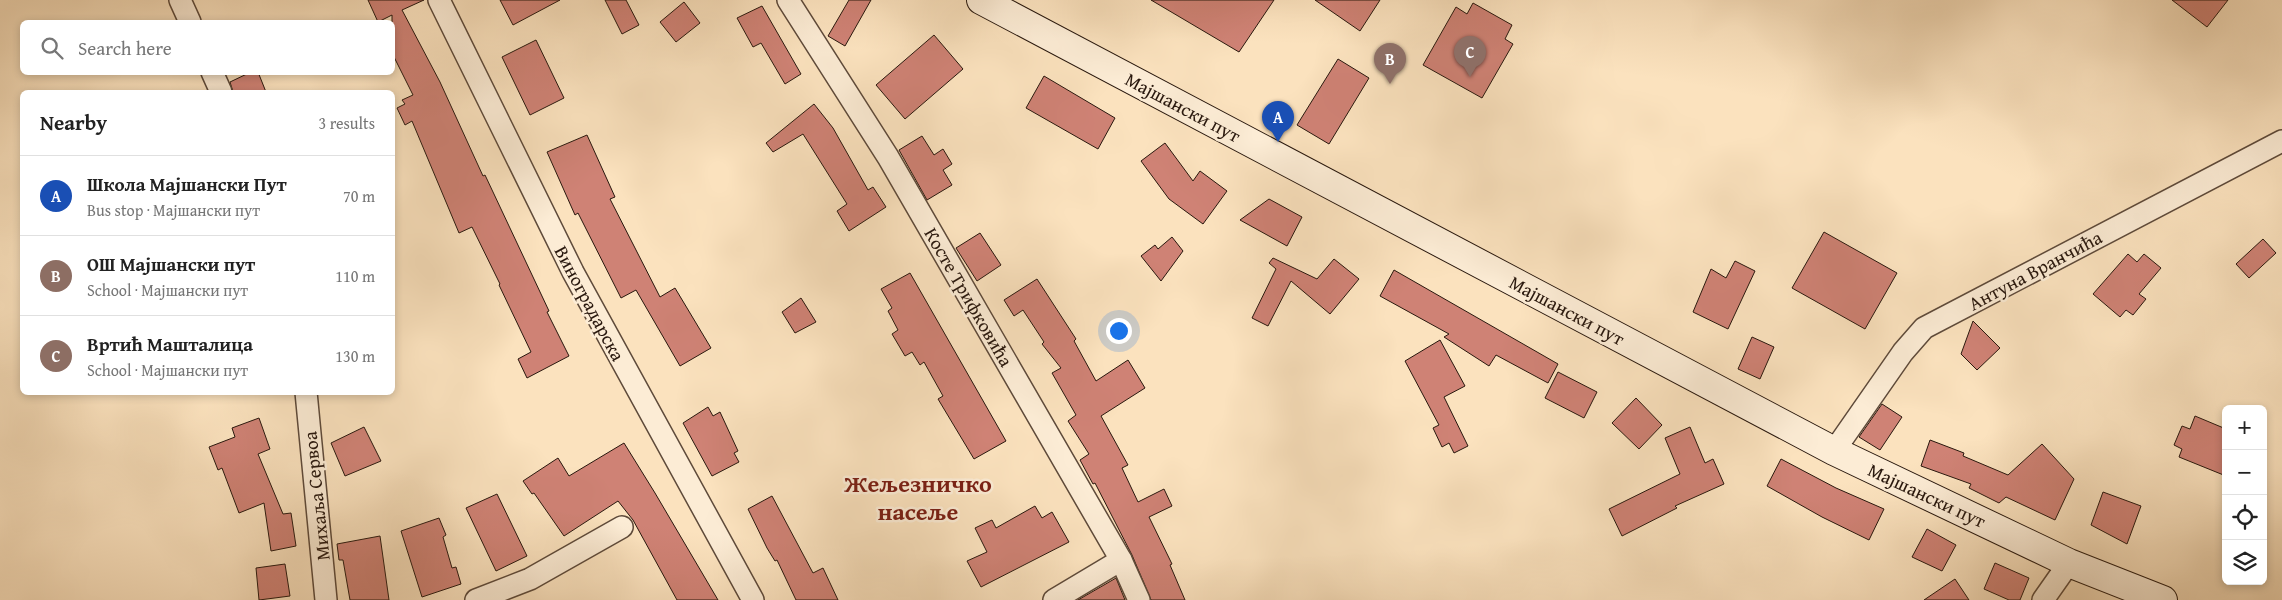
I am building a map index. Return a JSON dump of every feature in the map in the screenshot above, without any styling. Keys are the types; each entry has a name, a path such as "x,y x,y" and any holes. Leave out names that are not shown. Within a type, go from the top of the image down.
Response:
{"street":[{"path":"180,0 189,20"},
{"name":"Виноградарска","path":"438,0 573,272 753,600"},
{"name":"Косте Трифковића","path":"788,0 888,157 1121,560 1139,600"},
{"name":"Мајшански пут","path":"981,0 1834,451 2068,562 2163,600"},
{"path":"213,75 220,90"},
{"name":"Антуна Вранчића","path":"1834,451 1903,352 1924,328 2282,140"},
{"name":"Михаља Сервоа","path":"306,395 326,600"},
{"path":"476,600 530,579 622,527"},
{"path":"1054,600 1121,560"},
{"path":"2042,600 2068,562"}],"building":[{"path":"368,0 424,0 402,10 440,82 483,176 485,175 569,356 527,378 518,359 531,352 500,284 472,227 459,233 412,121 405,125 397,108 405,104 402,100 413,95 395,59 395,20 392,20 392,15 382,20 377,20"},
{"path":"500,0 560,0 513,25"},
{"path":"605,0 626,0 639,25 622,34"},
{"path":"849,0 871,0 845,46 828,36"},
{"path":"1151,0 1274,0 1239,52"},
{"path":"1315,0 1380,0 1360,31"},
{"path":"2172,0 2228,0 2207,27"},
{"path":"684,2 700,23 676,42 660,22"},
{"path":"1473,3 1512,25 1505,39 1513,44 1482,98 1423,65 1456,7 1467,14"},
{"path":"762,6 801,74 785,84 761,43 753,47 737,18"},
{"path":"934,35 963,69 905,119 876,85"},
{"path":"536,40 564,98 530,115 502,57"},
{"path":"1338,59 1369,78 1329,144 1297,125"},
{"path":"245,75 259,75 265,90 232,90 230,82"},
{"path":"1044,76 1115,118 1098,149 1026,108"},
{"path":"814,104 833,128 868,190 873,187 886,207 849,231 837,211 847,204 803,134 773,152 766,143"},
{"path":"587,135 615,197 610,199 660,297 675,288 711,348 680,366 636,290 621,298 578,213 575,215 547,152"},
{"path":"922,136 934,155 943,149 952,164 943,170 952,185 927,200 899,150"},
{"path":"1165,143 1193,181 1200,171 1227,191 1203,224 1169,199 1141,161"},
{"path":"1269,199 1302,217 1287,246 1240,220"},
{"path":"1824,232 1897,273 1865,329 1792,288"},
{"path":"980,233 1001,265 977,281 956,248"},
{"path":"1172,237 1183,251 1161,281 1141,256 1155,245 1158,249"},
{"path":"2263,239 2276,253 2249,278 2236,264"},
{"path":"2128,254 2137,262 2144,254 2161,268 2139,294 2146,299 2133,315 2126,310 2120,317 2093,294"},
{"path":"1273,258 1317,279 1334,259 1359,279 1330,314 1291,281 1268,326 1252,318 1276,269 1269,263"},
{"path":"1735,261 1755,271 1728,329 1693,312 1711,269 1726,278"},
{"path":"1394,270 1558,364 1548,383 1496,355 1489,366 1444,337 1449,334 1380,296"},
{"path":"910,273 1006,441 974,459 938,399 943,396 924,362 920,365 912,352 905,356 892,334 898,330 888,311 892,308 881,289"},
{"path":"1037,279 1076,339 1074,341 1096,381 1128,360 1145,388 1101,416 1128,465 1122,468 1138,502 1164,489 1172,506 1149,517 1172,564 1170,565 1185,600 1151,600 1132,555 1095,483 1093,484 1080,460 1089,454 1068,421 1076,415 1052,373 1061,368 1042,344 1044,342 1023,310 1014,316 1004,300"},
{"path":"801,298 816,322 795,333 782,312"},
{"path":"1973,321 2000,348 1977,370 1961,354"},
{"path":"1752,337 1774,347 1760,379 1738,369"},
{"path":"1440,340 1465,386 1444,397 1468,446 1454,453 1449,443 1442,447 1433,428 1439,425 1405,361"},
{"path":"1558,372 1597,392 1584,418 1545,398"},
{"path":"1636,398 1662,425 1639,449 1612,423"},
{"path":"1882,404 1902,417 1880,450 1859,437"},
{"path":"708,407 713,416 720,412 738,451 734,453 739,462 712,476 683,423"},
{"path":"2195,416 2222,427 2222,474 2179,457 2182,449 2174,445 2182,426 2190,429"},
{"path":"259,418 270,449 258,454 283,514 291,513 296,546 271,551 264,503 239,513 222,468 218,470 209,447 235,437 232,428"},
{"path":"364,427 381,461 345,476 331,443"},
{"path":"1690,427 1705,463 1713,459 1724,484 1675,506 1677,508 1622,536 1609,509 1680,474 1665,438"},
{"path":"1930,440 1964,453 1963,456 2008,475 2042,444 2074,479 2055,520 2006,497 1999,503 1969,488 1971,484 1921,466"},
{"path":"624,443 718,600 677,600 633,520 618,501 564,536 534,493 532,494 523,481 558,458 569,476"},
{"path":"1781,459 1836,488 1884,509 1869,540 1822,517 1767,486"},
{"path":"2103,492 2141,506 2127,544 2091,525"},
{"path":"497,494 527,556 496,571 466,508"},
{"path":"772,496 813,573 823,568 838,600 796,600 777,560 775,561 767,548 748,509"},
{"path":"1035,506 1042,518 1052,512 1069,542 981,587 967,561 987,552 975,528 992,520 996,528"},
{"path":"439,518 446,535 443,537 452,568 456,567 461,584 422,597 401,531"},
{"path":"1927,529 1956,545 1942,571 1912,557"},
{"path":"380,536 389,600 350,600 343,560 339,560 337,544"},
{"path":"1995,563 2029,578 2020,600 2009,600 1984,589"},
{"path":"285,564 290,596 259,600 256,568"},
{"path":"1116,578 1125,600 1078,600 1104,585"},
{"path":"1955,579 1969,600 1924,600"}],"place":[{"name":"Вртић Машталица","path":"1470,77"},
{"name":"ОШ Мајшански пут","path":"1390,84"},
{"name":"Школа Мајшански Пут","path":"1278,142"}],"district":[{"name":"Жељезничко насеље","path":"918,498"}]}
